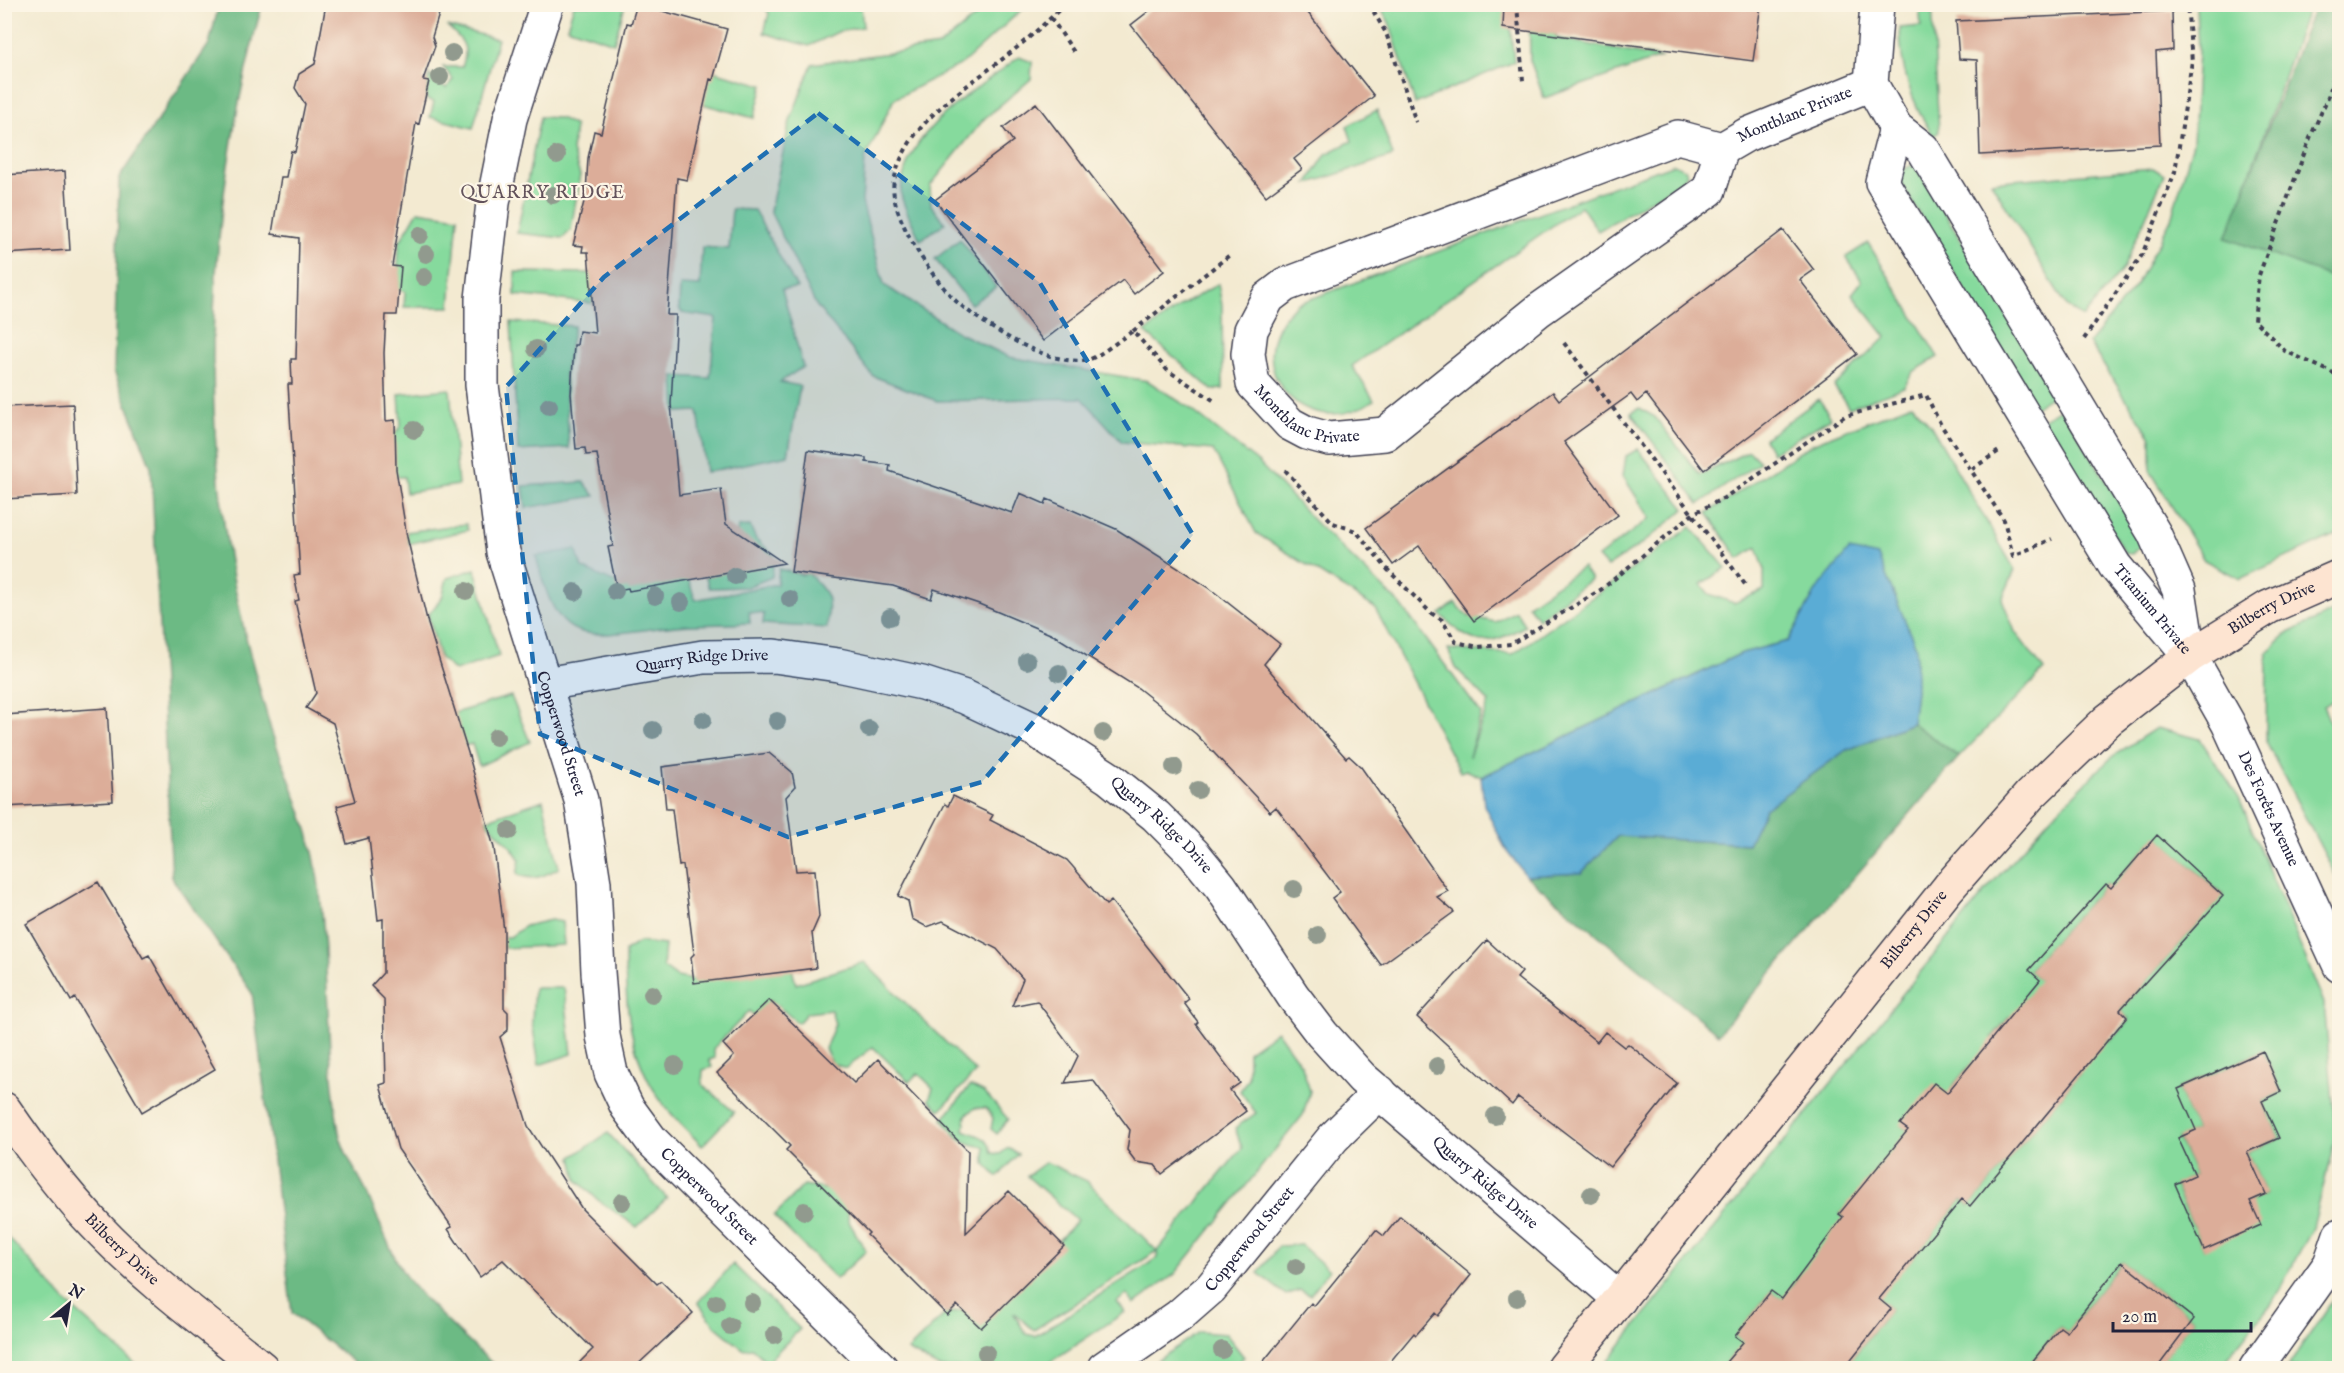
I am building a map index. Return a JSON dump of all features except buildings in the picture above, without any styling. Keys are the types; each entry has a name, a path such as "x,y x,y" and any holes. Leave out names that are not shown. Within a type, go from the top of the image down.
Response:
{"street":[{"name":"Copperwood Street","path":"547,4 510,119 502,152 486,250 481,327 482,385 503,552 581,800 594,883 603,1036 615,1084 627,1107 652,1141 881,1368"},
{"path":"1871,84 1877,4"},
{"name":"Titanium Private","path":"1871,84 1896,128 1923,149 2154,534 2179,590 2190,656"},
{"name":"Montblanc Private","path":"1722,149 1678,137 1285,285 1268,298 1251,330 1248,354 1253,384 1290,424 1307,433 1329,439 1385,434 1539,310 1709,190 1722,149 1746,135 1871,84"},
{"name":"Titanium Private","path":"1896,128 1882,182 2115,566 2190,656"},
{"name":"Bilberry Drive","path":"1564,1368 1994,833 2108,720 2190,656 2269,607 2340,576"},
{"name":"Quarry Ridge Drive","path":"545,684 703,657 774,656 838,664 922,683 965,698 1035,730 1109,778 1156,816 1194,854 1221,886 1293,996 1322,1034 1362,1078 1620,1299"},
{"name":"Des Forêts Avenue","path":"2190,656 2228,723 2340,966"},
{"name":"Copperwood Street","path":"1104,1368 1179,1316 1211,1288 1333,1138 1380,1092"},
{"name":"Bilberry Drive","path":"4,1109 41,1163 95,1225 154,1281 262,1368"},
{"path":"2256,1368 2330,1264 2340,1235"}],"path":[{"path":"1369,4 1386,33 1416,122"},
{"path":"1517,4 1523,81"},
{"path":"2081,345 2142,255 2175,172 2192,61 2187,4"},
{"path":"1051,18 1074,52"},
{"path":"2340,51 2329,95 2310,138 2259,275 2254,320 2285,351 2340,376"},
{"path":"1133,330 1231,254"},
{"path":"1539,310 1747,587"},
{"path":"1972,469 2002,449"}],"highlighted area":[{"path":"818,113 1040,283 1193,535 982,782 788,837 540,734 506,387 604,277"}],"green space":[{"path":"803,4 861,8 863,27 840,31 809,46 764,33 769,13 762,5"},
{"path":"219,5 262,5 243,81 229,158 219,236 214,314 213,392 218,470 228,548 246,638 271,730 302,814 316,867 324,933 331,1066 339,1132 347,1155 404,1274 430,1304 497,1368 361,1368 292,1313 252,993 172,878 151,467 114,371 119,178 209,44"},
{"path":"574,5 625,5 614,43 567,27"},
{"path":"990,5 1027,5 963,63 894,99 865,159 862,202 884,285 959,333 1009,357 1148,381 1188,407 1259,463 1320,527 1401,605 1481,714 1469,757 1489,702 1456,668 1448,649 1513,654 1691,527 1726,568 1701,584 1709,594 1734,603 1764,590 1764,568 1757,547 1739,559 1707,513 1812,444 1912,404 1931,426 2015,570 2002,599 2015,632 2044,670 1959,757 1912,723 1916,690 1816,591 1788,641 1742,653 1481,777 1466,770 1460,772 1375,608 1256,533 1213,450 1122,442 1082,398 937,401 873,376 816,305 770,211 790,121 812,64 939,46"},
{"path":"1379,5 1508,5 1514,62 1415,104 1389,22"},
{"path":"1529,5 1557,5 1556,38 1660,58 1544,98 1530,60"},
{"path":"1919,5 1932,5 1939,132 1933,136 1913,97 1902,57 1900,28 1921,26"},
{"path":"2196,5 2309,5 2234,220 2339,275 2339,533 2240,579 2204,560 2151,472 2151,437 2089,343 2136,285 2171,219 2193,143 2198,51"},
{"path":"2315,5 2339,5 2339,280 2226,238"},
{"path":"447,26 498,39 473,128 430,117 434,102 426,99 429,74 435,83 447,88 453,79 443,67 462,67 464,60 463,44"},
{"path":"1019,57 1032,62 1031,79 984,119 930,186 931,205 945,223 920,240 901,193 905,170 914,150 944,114"},
{"path":"709,70 763,85 754,118 699,103"},
{"path":"1377,110 1393,156 1307,184 1326,154 1352,141 1347,126"},
{"path":"540,117 560,118 575,126 572,151 580,175 571,230 563,238 517,233"},
{"path":"1674,164 1685,169 1687,174 1683,181 1598,231 1581,206 1352,366 1374,400 1348,412 1324,413 1302,406 1285,392 1274,373 1271,350 1279,327 1297,304"},
{"path":"1912,165 1916,166 2055,394 2034,408 1898,178 1900,172"},
{"path":"2153,168 2164,175 2123,269 2083,317 2067,307 1991,182"},
{"path":"732,209 754,210 797,288 782,289 803,367 780,382 800,386 788,455 706,472 698,411 676,412 674,376 710,378 716,318 682,313 679,308 680,285 700,286 702,247 729,249"},
{"path":"418,211 458,217 450,307 404,307 405,291 397,289 399,243"},
{"path":"960,239 996,287 971,304 935,259"},
{"path":"1868,243 1938,357 1913,372 1904,387 1849,408 1834,386 1886,337 1852,294 1862,281 1846,257"},
{"path":"515,272 595,273 598,304 515,295"},
{"path":"1218,284 1222,305 1223,389 1212,390 1145,332 1182,305"},
{"path":"511,322 574,326 565,372 569,448 518,451"},
{"path":"450,389 458,485 406,493 404,477 395,477 394,435 401,426 399,394"},
{"path":"1819,399 1831,418 1772,453 1764,439"},
{"path":"1639,408 1655,417 1700,475 1749,451 1760,462 1699,504 1631,413"},
{"path":"2062,408 2141,538 2141,545 2132,554 2125,553 2042,420"},
{"path":"1638,449 1685,509 1642,544 1607,567 1598,557 1650,518 1623,476 1626,456"},
{"path":"584,482 595,496 526,508 523,486"},
{"path":"466,524 468,530 408,544 406,532"},
{"path":"750,526 756,539 774,555 772,577 747,587 709,588 704,571 736,542 738,527"},
{"path":"576,549 582,568 613,582 685,568 695,600 777,584 779,569 803,575 808,573 827,597 829,609 827,628 763,624 764,614 749,612 750,623 681,625 608,634 590,634 575,630 563,621 553,606 536,556"},
{"path":"1583,567 1591,579 1538,619 1528,605"},
{"path":"475,569 499,656 455,671 440,658 428,615 442,598 447,578"},
{"path":"1455,603 1468,616 1495,622 1516,611 1525,626 1499,638 1479,641 1461,633 1440,614"},
{"path":"2339,609 2339,698 2323,706 2339,742 2339,882 2266,742 2267,652 2288,633"},
{"path":"511,696 530,742 479,766 472,744 464,746 451,714"},
{"path":"1912,723 1959,757 1718,1034 1526,876 1581,873 1618,836 1748,844 1764,809 1845,751"},
{"path":"2156,728 2200,739 2239,798 2324,1003 2336,1134 2313,1228 2272,1303 2219,1368 2156,1368 2194,1319 2122,1262 2067,1332 2060,1327 2027,1368 1844,1368 1891,1309 1828,1259 1801,1275 1791,1287 1786,1303 1771,1291 1736,1336 1749,1346 1734,1353 1721,1368 1602,1368 1987,889 2049,819 2113,756","holes":["2157,836 2223,895 2120,1010 2129,1020 2110,1041 2029,970 2106,884 2118,894 2124,872","2010,1016 2080,1073 1970,1206 1962,1199 1904,1268 1839,1214 1917,1138 1901,1124 1954,1091 1951,1088 1969,1066 2001,1045 1992,1037","2263,1051 2281,1092 2262,1101 2279,1138 2247,1152 2266,1194 2250,1201 2204,1249 2175,1185 2195,1175 2178,1139 2196,1130 2178,1089"]},
{"path":"543,800 559,868 538,877 528,878 517,874 520,860 512,848 485,820"},
{"path":"551,920 562,922 564,945 505,948 500,940 501,937 510,937 525,926"},
{"path":"639,942 665,945 663,967 677,977 699,981 790,962 796,984 864,962 976,1072 940,1110 929,1100 933,1088 918,1073 909,1082 873,1047 846,1068 833,1064 825,1049 835,1024 831,1010 807,1013 798,1023 771,1000 756,1017 749,1011 713,1049 715,1058 709,1060 712,1067 703,1070 702,1084 734,1112 702,1146 664,1105 652,1087 636,1051 628,1012 625,951"},
{"path":"534,988 564,988 572,1054 539,1065 532,1022"},
{"path":"1277,1031 1302,1066 1310,1091 1303,1115 1175,1274 1134,1304 1127,1294 1117,1302 1125,1312 1041,1368 939,1368 908,1350 945,1314 963,1310 981,1325 1077,1220 1027,1176 1046,1162 1087,1181 1157,1251 1242,1148 1235,1128 1256,1113 1240,1091 1248,1078 1248,1052","holes":["1157,1251 1158,1258 1035,1336 1026,1334 1013,1312 1034,1330"]},
{"path":"970,1086 985,1093 1008,1119 997,1134 991,1129 993,1118 986,1108 975,1108 966,1115 964,1130 985,1140 992,1153 1000,1154 1008,1148 1018,1154 998,1177 985,1164 985,1147 960,1139 943,1119"},
{"path":"608,1133 667,1198 637,1227 598,1200 577,1180 572,1157"},
{"path":"804,1185 831,1190 849,1200 848,1220 866,1251 836,1279 774,1216"},
{"path":"5,1234 68,1304 140,1368 5,1368"},
{"path":"1301,1245 1329,1270 1310,1295 1300,1290 1286,1295 1258,1273 1279,1246"},
{"path":"733,1264 800,1329 767,1362 752,1348 743,1349 715,1326 698,1302"},
{"path":"2339,1291 2339,1368 2287,1368"},
{"path":"1199,1332 1226,1334 1244,1357 1232,1368 1146,1368"}],"water":[{"path":"1849,550 1878,556 1916,647 1916,690 1912,723 1845,751 1765,809 1748,844 1618,836 1581,873 1526,876 1505,848 1484,805 1481,777 1742,653 1788,641 1816,591"}],"district":[{"name":"QUARRY RIDGE","path":"543,193"}]}
